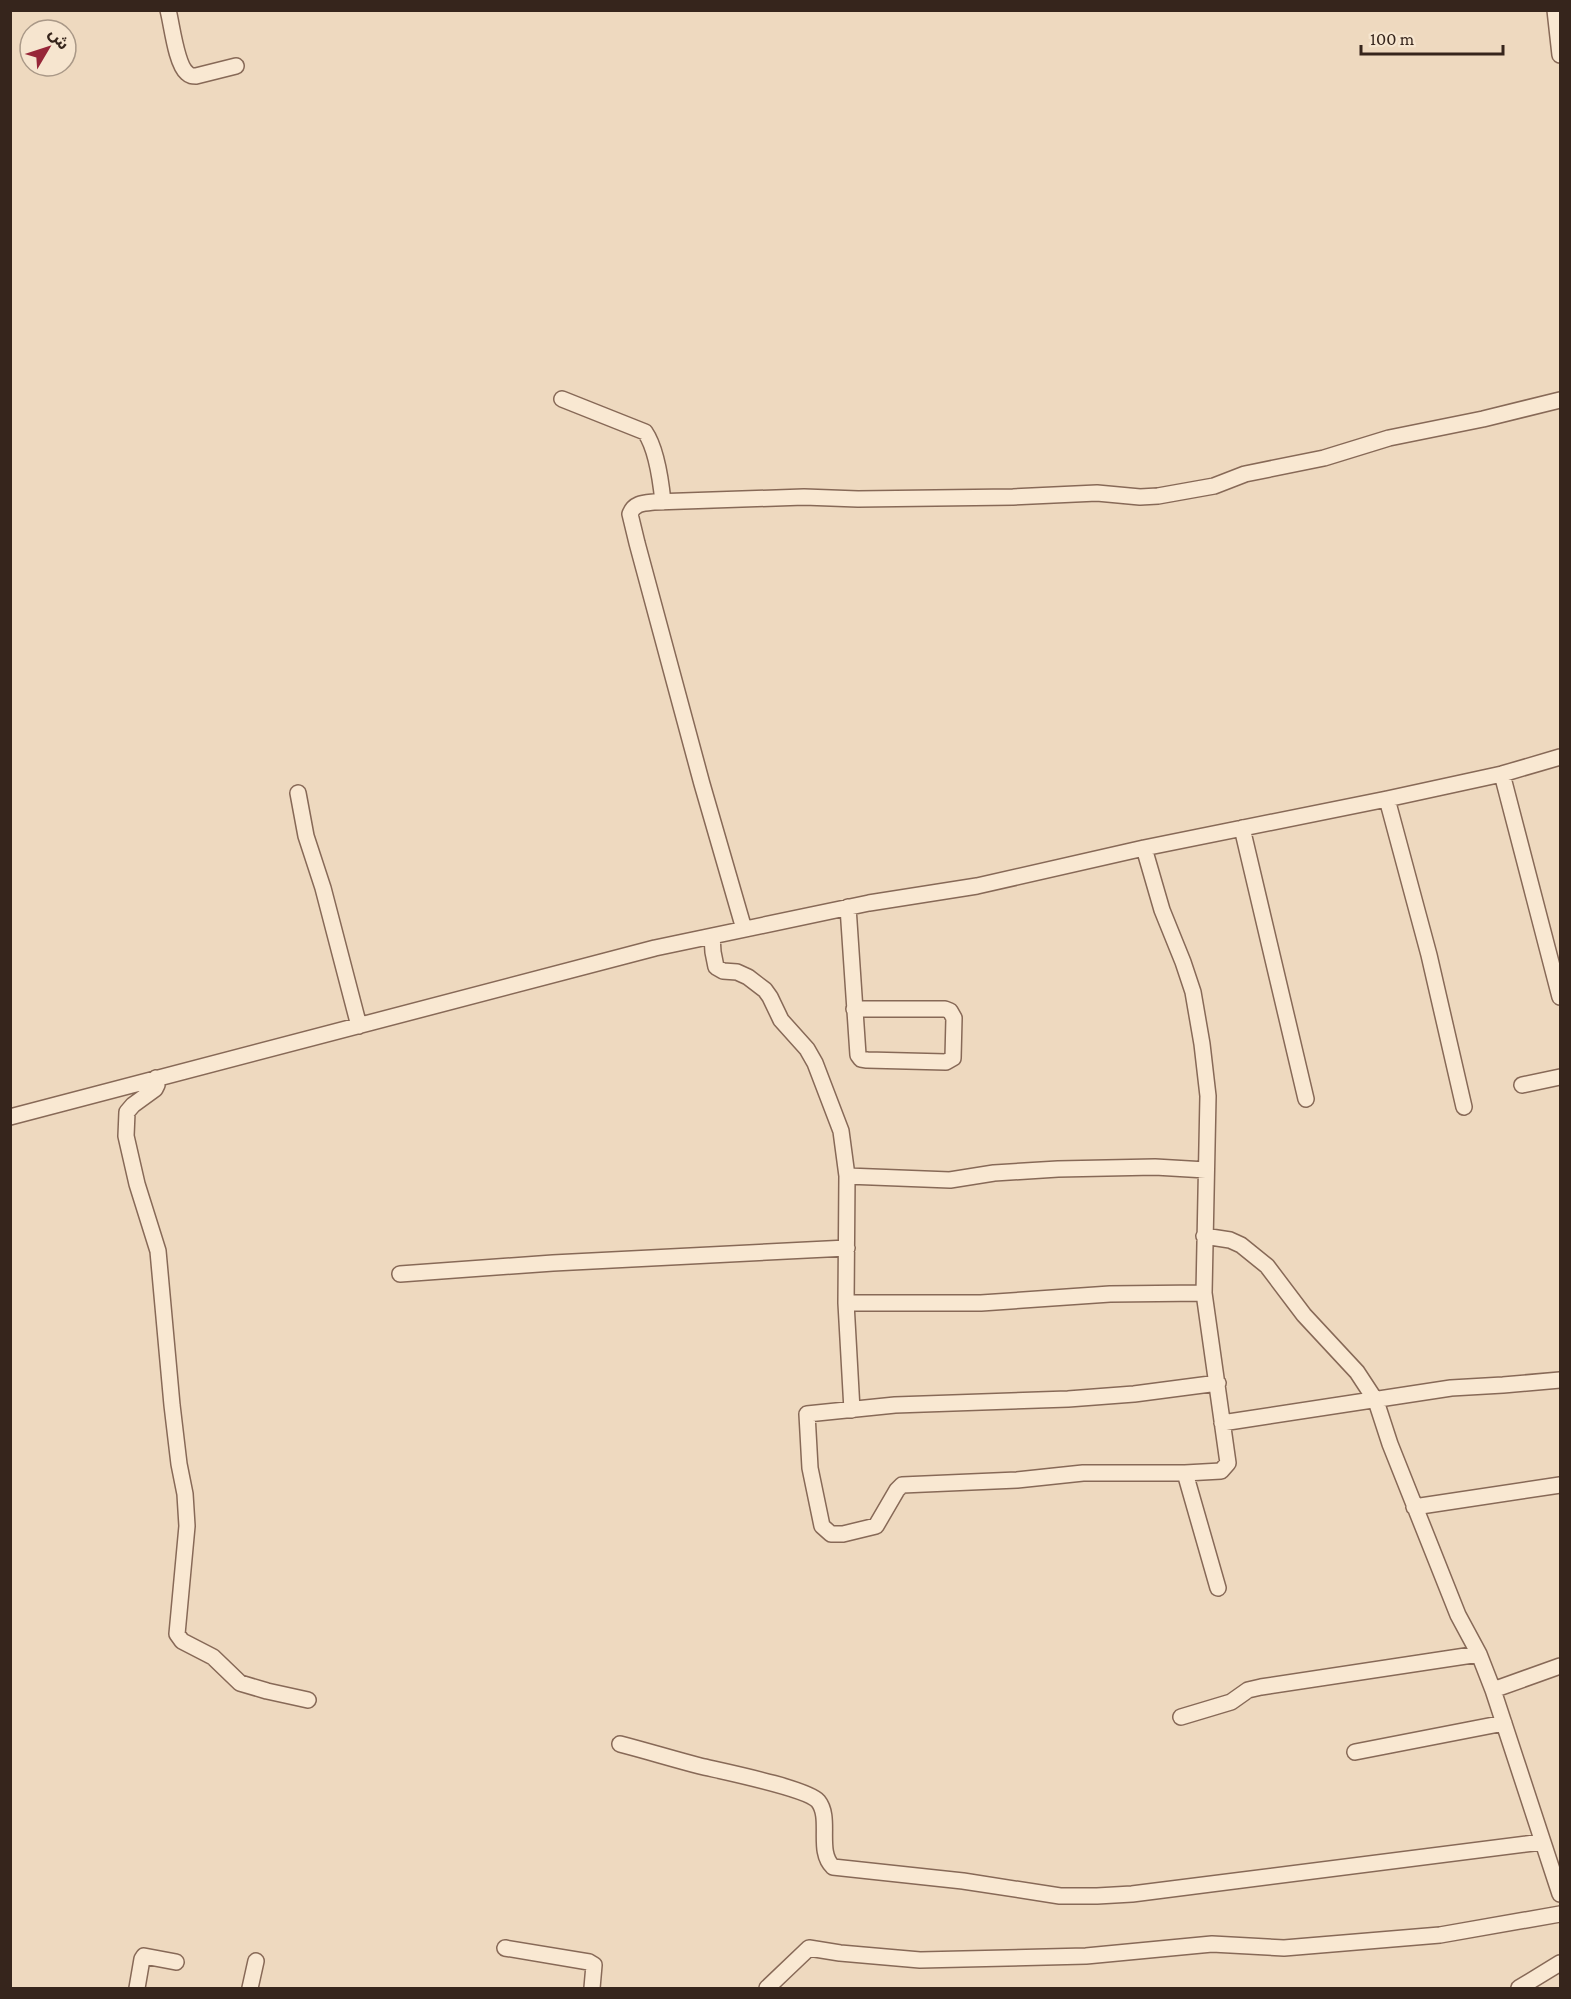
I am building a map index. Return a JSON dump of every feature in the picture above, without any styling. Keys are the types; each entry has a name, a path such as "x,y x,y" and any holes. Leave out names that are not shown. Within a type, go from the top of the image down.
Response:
{"street":[{"path":"168,10 180,60 186,73 190,76 236,66"},
{"path":"1555,10 1560,55"},
{"path":"562,399 645,432 650,441 658,471 663,502"},
{"path":"744,929 702,784 630,514 632,509 641,503 804,497 858,499 1013,497 1097,493 1158,496 1214,486 1245,474 1314,461 1389,438 1483,420 1560,400"},
{"path":"10,1117 489,991 712,936 848,907 977,886 1144,848 1502,774 1560,757"},
{"path":"1502,774 1560,997"},
{"path":"298,793 306,836 323,888 359,1026"},
{"path":"1387,799 1429,956 1464,1107"},
{"path":"1242,828 1306,1099"},
{"path":"1144,848 1162,910 1193,992 1202,1044 1208,1096 1204,1293 1218,1383 1228,1463 1221,1471 1083,1473 1017,1480 902,1485 876,1526 843,1534 831,1534 822,1526 810,1468 807,1414 895,1405 1134,1394 1218,1383"},
{"path":"848,907 858,1055 861,1059 946,1062 953,1058 954,1018 950,1011 945,1009 855,1009"},
{"path":"712,936 716,967 748,977 765,990 781,1020 807,1049 815,1063 840,1131 847,1176 846,1303 852,1410"},
{"path":"1522,1085 1560,1077"},
{"path":"156,1078 158,1085 155,1089 128,1112 126,1129 137,1184 158,1251 172,1405 179,1464 186,1494 187,1526 177,1634 182,1641 213,1657 240,1683 267,1692 308,1700"},
{"path":"847,1176 950,1180 994,1173 1058,1169 1155,1167 1206,1170"},
{"path":"1204,1236 1235,1242 1252,1252 1267,1266 1304,1315 1357,1372 1376,1401 1414,1507 1458,1615 1479,1654 1493,1690 1560,1894"},
{"path":"400,1274 553,1263 847,1248"},
{"path":"846,1303 981,1303 1110,1294 1204,1293"},
{"path":"1222,1423 1451,1388 1503,1386 1560,1380"},
{"path":"1185,1473 1218,1588"},
{"path":"1414,1507 1560,1485"},
{"path":"1181,1717 1232,1702 1248,1690 1261,1687 1479,1654"},
{"path":"1493,1690 1560,1666"},
{"path":"1355,1752 1504,1723"},
{"path":"620,1744 807,1794 821,1807 827,1859 832,1867 963,1881 1060,1896 1132,1894 1542,1842"},
{"path":"767,1989 809,1948 920,1960 1086,1956 1212,1944 1284,1948 1440,1935 1560,1914"},
{"path":"505,1948 589,1962 594,1965 592,1989"},
{"path":"137,1989 144,1956 176,1962"},
{"path":"250,1989 256,1961"},
{"path":"1519,1989 1560,1963"}]}
